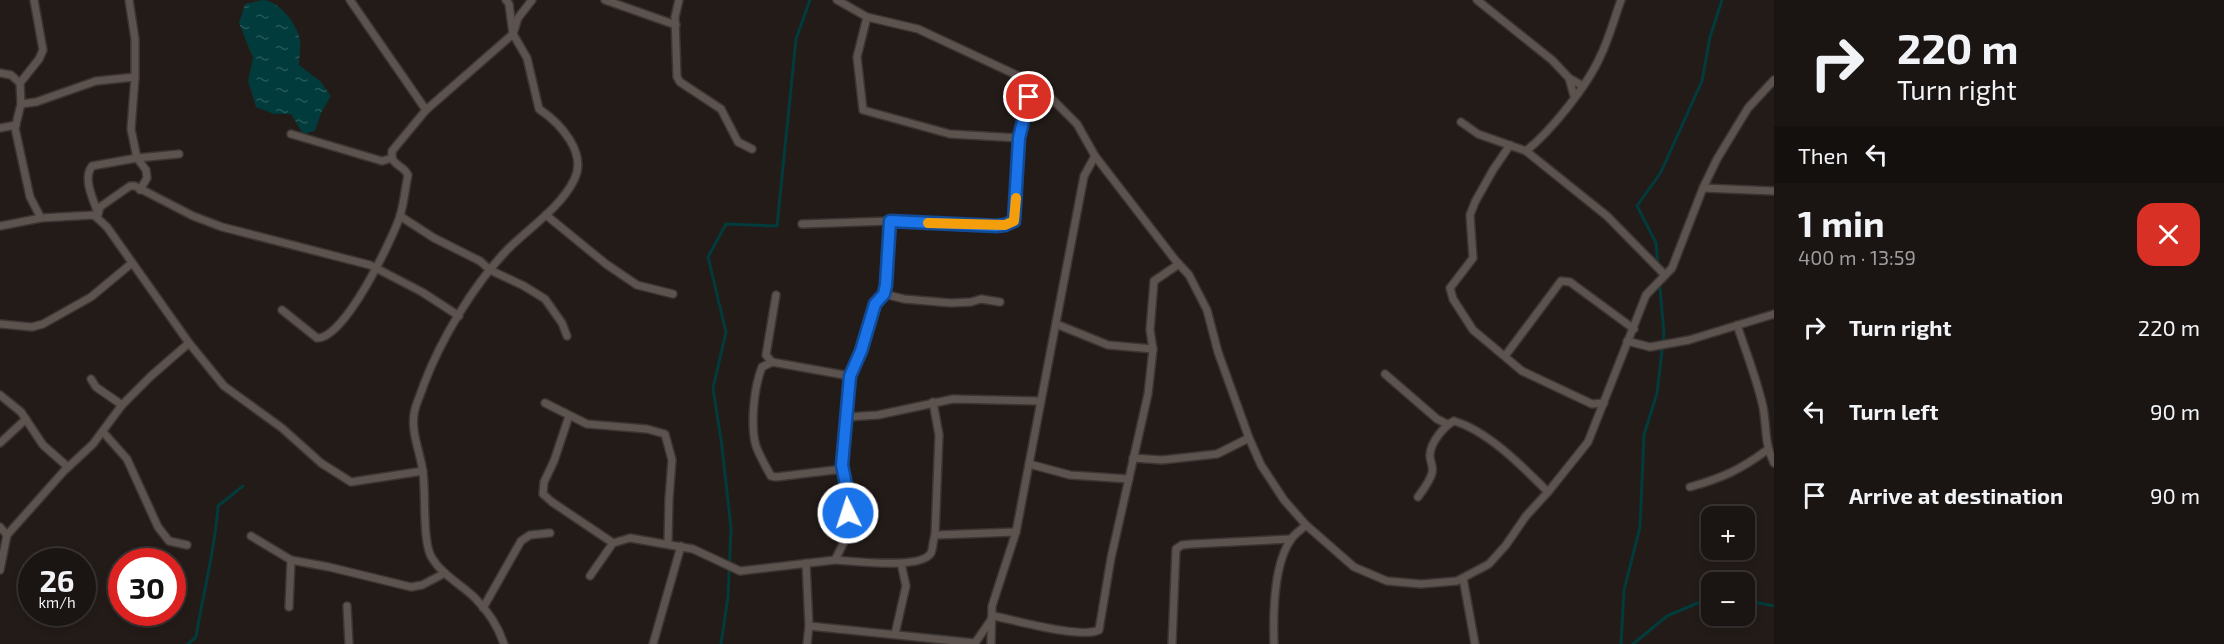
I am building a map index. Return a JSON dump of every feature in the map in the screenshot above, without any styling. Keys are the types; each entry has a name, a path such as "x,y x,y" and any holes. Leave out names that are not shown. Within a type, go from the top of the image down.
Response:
{"street":[{"path":"34,0 43,50 39,59 20,83 21,104 16,125 30,197 41,218"},
{"path":"129,0 135,39 131,129 137,158 146,170 147,178 140,190"},
{"path":"350,0 426,110"},
{"path":"504,644 498,627 476,599 445,573 431,557 425,522 423,471 417,451 414,415 425,382 459,316 490,270 507,250 546,215 574,180 578,165 571,140 554,118 539,109 527,58 513,34 509,4 506,0"},
{"path":"282,310 317,338 326,338 341,325 378,269 400,216 408,175 394,162 392,151 426,110 513,34 518,18 532,0"},
{"path":"604,0 676,25"},
{"path":"679,0 676,25 679,80 721,109 738,142 752,149"},
{"path":"837,0 867,16 918,29 1032,84 1051,98 1077,124 1095,156 1189,274 1207,310 1218,352 1249,438 1261,465 1284,500 1306,525 1354,567 1387,581 1420,584 1457,580 1489,564 1588,442 1646,295 1672,268 1703,188 1737,125 1748,108 1774,80"},
{"path":"1477,0 1487,3 1552,60 1569,78 1583,86"},
{"path":"1526,151 1541,139 1583,86 1600,58 1621,0"},
{"path":"867,16 857,57 863,110 950,134 1019,138"},
{"path":"0,73 11,75 20,83"},
{"path":"21,104 36,102 96,81 135,77"},
{"path":"1569,78 1574,96"},
{"path":"802,224 890,221 996,226 1014,221 1019,138 1032,84"},
{"path":"1461,122 1478,134 1526,151 1607,216 1665,275"},
{"path":"0,128 16,125"},
{"path":"291,135 382,161 392,158"},
{"path":"1510,145 1475,202 1470,215 1473,258 1450,288 1454,299 1473,330 1522,371 1592,404 1604,403"},
{"path":"179,154 92,166 88,171 87,179 96,214 189,343 224,387 282,428 321,463 351,482 384,479 423,471"},
{"path":"991,644 993,606 1016,532 1084,176 1095,156"},
{"path":"96,214 100,207 130,186 222,227 331,253 378,269 422,292 459,316"},
{"path":"1703,188 1774,191"},
{"path":"0,226 41,218 96,214"},
{"path":"546,215 606,264 638,285 673,294"},
{"path":"400,216 434,238 480,261 490,270 545,299 562,322 567,336"},
{"path":"835,560 845,540 849,499 843,469 850,376 861,351 875,304 884,294 890,221"},
{"path":"0,324 32,327 43,324 91,297 132,263"},
{"path":"993,616 1067,631 1093,633 1099,630 1109,569 1148,394 1153,349 1150,330 1154,280 1179,264"},
{"path":"1505,356 1561,281 1570,282 1634,329"},
{"path":"884,294 904,299 951,303 981,299 1000,302"},
{"path":"772,363 766,355 776,295"},
{"path":"1627,341 1650,347 1689,340 1774,314"},
{"path":"1056,324 1108,345 1153,349"},
{"path":"1737,325 1758,387 1767,450 1774,463"},
{"path":"0,570 7,535 103,432 122,405 150,376 189,343"},
{"path":"843,469 771,476 756,446 754,429 757,382 762,367 772,363 850,376"},
{"path":"1385,374 1437,419 1447,424"},
{"path":"91,379 96,387 122,405"},
{"path":"0,395 21,412 43,445 68,467"},
{"path":"847,417 878,415 953,399 1040,401"},
{"path":"590,576 613,543 630,538 693,549 740,571 835,560 901,564 923,559 931,553 934,535 939,435 933,402"},
{"path":"545,403 586,424 647,429 665,434 672,460 668,544"},
{"path":"569,416 554,461 544,482 543,494 613,543"},
{"path":"0,443 26,420"},
{"path":"1418,497 1432,471 1429,456 1432,446 1447,424 1454,421 1493,443 1513,458 1548,492"},
{"path":"103,432 127,459 158,527 169,541 187,545"},
{"path":"1133,458 1162,460 1216,454 1249,438"},
{"path":"1690,487 1722,478 1748,464 1767,450"},
{"path":"1029,464 1070,475 1129,479"},
{"path":"1274,644 1273,621 1277,580 1291,539 1306,525"},
{"path":"0,527 7,535"},
{"path":"934,535 1016,532"},
{"path":"483,608 521,541 530,535 550,533"},
{"path":"251,536 291,560 411,587 422,585 445,573"},
{"path":"1172,644 1176,549 1182,545 1192,544 1291,539"},
{"path":"653,644 681,546"},
{"path":"289,607 291,560"},
{"path":"806,563 809,626 807,644"},
{"path":"895,634 906,586 901,564"},
{"path":"1463,578 1475,644"},
{"path":"347,606 349,644"},
{"path":"809,626 975,643 993,616"}],"water":[{"path":"262,0 281,8 291,20 300,40 299,65 320,81 331,96 321,113 315,131 303,134 291,114 274,114 256,107 248,81 253,58 239,23 245,4"}],"waterway":[{"path":"721,644 728,597 731,528 713,388 726,332 708,257 726,224 777,226 796,39 810,0"},
{"path":"1621,644 1624,590 1640,527 1644,435 1657,393 1664,334 1656,243 1637,206 1661,172 1702,81 1710,37 1722,0"},
{"path":"188,644 196,637 212,556 218,506 243,486"},
{"path":"1633,644 1667,616 1701,602"},
{"path":"1755,602 1774,606"}],"slow traffic":[{"path":"928,223 1005,225 1014,221 1016,198"}],"route":[{"path":"848,513 849,499 842,465 850,376 861,351 875,304 884,294 890,221 996,226 1014,221 1019,138 1029,97"}]}
